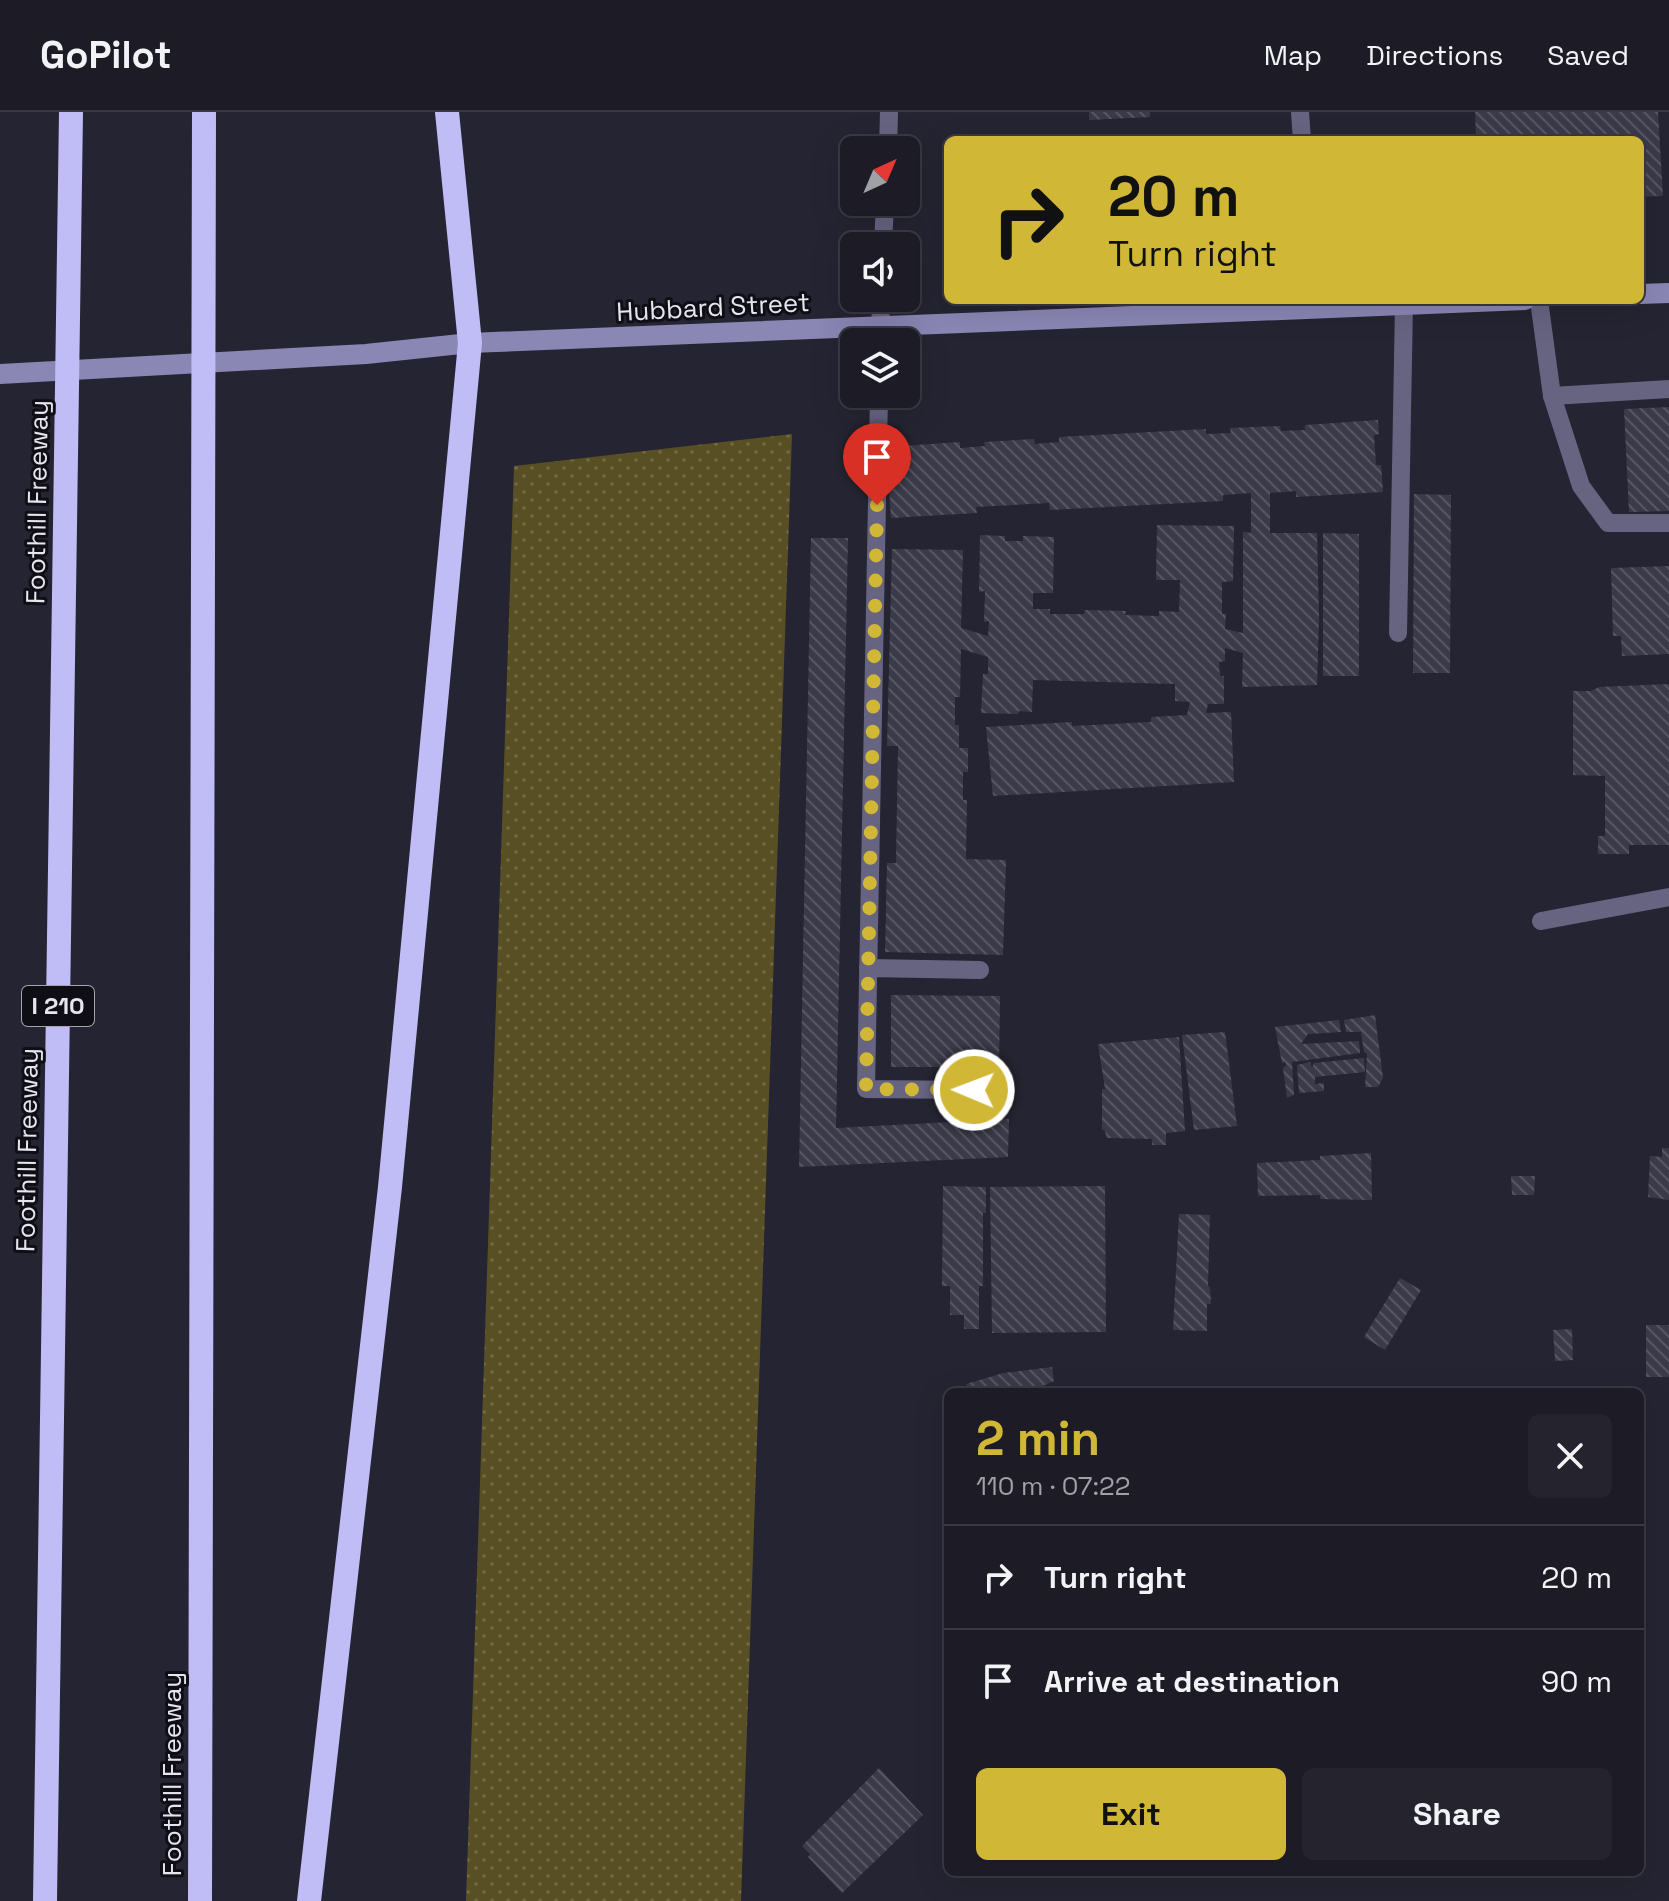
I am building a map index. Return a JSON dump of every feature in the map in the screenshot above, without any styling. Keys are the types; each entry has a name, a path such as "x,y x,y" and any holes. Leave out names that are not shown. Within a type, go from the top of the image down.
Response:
{"highway":[{"name":"Foothill Freeway","path":"45,1901 71,112"},
{"name":"Foothill Freeway","path":"200,1901 204,112"},
{"path":"309,1901 390,1187 470,343 447,112"}],"main road":[{"path":"1644,294 1669,293"},
{"name":"Hubbard Street","path":"920,331 1312,304 1404,304"},
{"name":"Hubbard Street","path":"0,374 366,354 470,343 840,335"}],"lane":[{"path":"888,136 889,112"},
{"path":"1300,112 1302,136"},
{"path":"1398,633 1404,304"},
{"path":"1540,304 1552,396 1581,486 1608,523 1669,523"},
{"path":"1552,396 1669,389"},
{"path":"879,408 866,1089 974,1090"},
{"path":"1541,921 1669,897"},
{"path":"868,968 980,970"}],"shaded area":[{"path":"792,434 741,1901 466,1901 514,466"}],"building":[{"path":"1089,112 1150,112 1150,117 1089,120"},
{"path":"1475,112 1658,112 1663,196 1644,197 1644,136 1476,136"},
{"path":"1669,407 1669,511 1629,512 1624,409"},
{"path":"1378,420 1379,434 1374,435 1376,465 1381,465 1383,492 1296,497 1296,491 1270,493 1270,533 1317,533 1317,685 1242,687 1243,653 1225,648 1225,661 1219,662 1220,676 1224,676 1224,704 1208,704 1206,713 1231,712 1234,782 993,796 986,727 1151,722 1151,717 1187,715 1190,702 1175,701 1175,684 1033,680 1032,712 981,713 983,674 988,674 988,657 961,649 960,697 955,697 955,725 959,725 959,748 968,748 968,772 963,772 963,800 967,800 966,859 1006,860 1003,955 885,952 887,863 896,863 898,746 887,746 892,549 963,550 961,628 988,636 989,621 984,622 985,591 979,592 980,535 1005,536 1005,541 1023,541 1023,536 1054,537 1053,593 1033,593 1033,609 1050,609 1050,614 1084,614 1085,610 1159,616 1159,611 1179,612 1180,580 1156,580 1157,525 1234,526 1233,581 1222,582 1222,614 1226,614 1225,629 1243,633 1243,532 1251,533 1251,493 1223,495 1223,501 1050,510 1049,503 976,507 977,513 891,518 889,489 894,489 893,460 888,460 887,447 960,442 960,448 985,446 984,442 1034,439 1035,444 1059,442 1059,437 1206,429 1206,434 1231,433 1230,428 1280,426 1281,431 1305,430 1305,425"},
{"path":"1414,494 1451,495 1450,673 1413,673"},
{"path":"1323,533 1359,534 1359,676 1323,676"},
{"path":"811,538 848,538 836,1128 1009,1119 1008,1157 799,1167"},
{"path":"1669,566 1669,654 1622,656 1621,636 1613,636 1611,568"},
{"path":"1669,684 1669,845 1629,845 1629,854 1598,854 1598,836 1605,836 1605,776 1573,775 1573,691"},
{"path":"891,995 1000,996 999,1067 891,1067"},
{"path":"1375,1015 1383,1078 1378,1087 1365,1087 1367,1054 1361,1032 1346,1032 1344,1020"},
{"path":"1339,1020 1341,1032 1308,1034 1301,1044 1359,1041 1360,1053 1292,1062 1294,1095 1287,1098 1283,1068 1286,1066 1285,1062 1282,1063 1275,1027"},
{"path":"1225,1032 1237,1126 1194,1130 1182,1035"},
{"path":"1179,1037 1185,1131 1166,1133 1166,1145 1152,1145 1152,1139 1107,1138 1102,1130 1102,1089 1105,1089 1098,1044"},
{"path":"1364,1058 1365,1072 1315,1077 1315,1084 1324,1083 1324,1091 1299,1093 1297,1065 1310,1062 1312,1068 1314,1063"},
{"path":"1662,1148 1669,1148 1669,1200 1648,1197 1650,1156 1662,1157"},
{"path":"1371,1153 1372,1200 1320,1199 1320,1195 1258,1196 1257,1163 1320,1160 1320,1156"},
{"path":"1511,1176 1535,1176 1534,1195 1512,1195"},
{"path":"943,1186 986,1187 979,1329 964,1329 964,1315 950,1315 950,1286 942,1286"},
{"path":"1105,1186 1106,1332 992,1333 990,1187"},
{"path":"1179,1214 1210,1215 1208,1286 1211,1304 1207,1304 1207,1331 1173,1330"},
{"path":"1400,1278 1421,1290 1385,1350 1364,1337"},
{"path":"1646,1325 1669,1325 1669,1377 1646,1377"},
{"path":"1572,1329 1573,1360 1555,1361 1553,1330"},
{"path":"1052,1367 1054,1381 1038,1388 968,1388 966,1384 1003,1373"},
{"path":"879,1768 923,1815 842,1893 808,1857 810,1854 802,1846"}],"route":[{"path":"877,505 866,1089 974,1090"}]}
